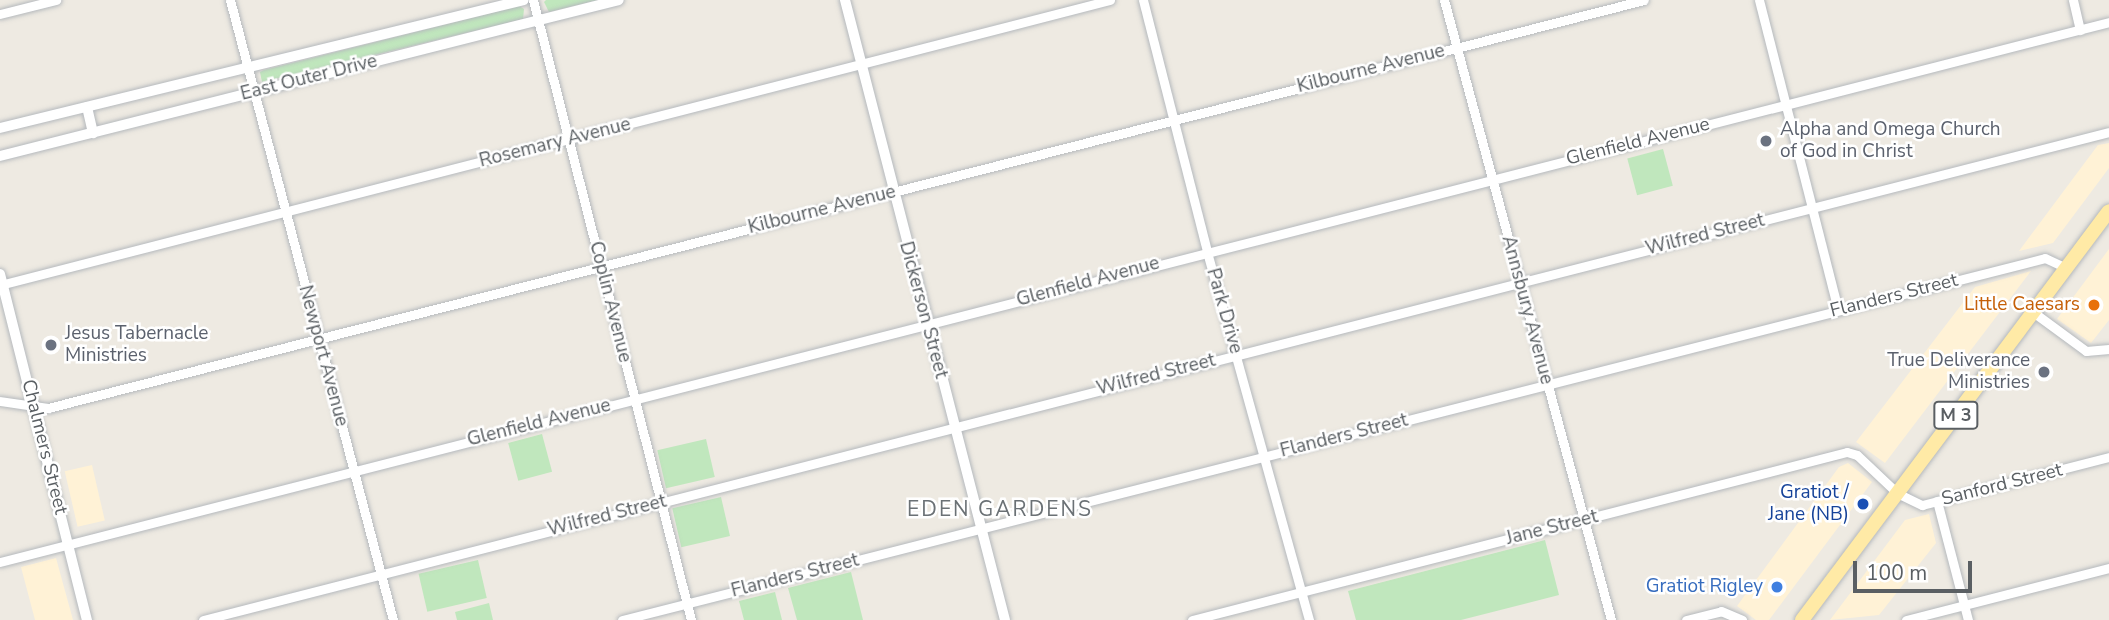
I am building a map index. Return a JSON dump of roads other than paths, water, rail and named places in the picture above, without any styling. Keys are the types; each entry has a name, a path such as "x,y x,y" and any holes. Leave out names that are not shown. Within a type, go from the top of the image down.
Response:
{"main road":[{"name":"M 3","path":"1802,620 2109,211"}],"street":[{"path":"0,14 56,0"},
{"name":"Newport Avenue","path":"230,0 393,620"},
{"name":"East Outer Drive","path":"0,128 248,70 524,0"},
{"name":"Coplin Avenue","path":"533,0 691,620"},
{"name":"East Outer Drive","path":"0,156 619,0"},
{"name":"Dickerson Street","path":"845,0 1005,620"},
{"name":"Rosemary Avenue","path":"1,281 861,66 1110,0"},
{"name":"Park Drive","path":"1143,0 1207,251 1309,620"},
{"name":"Annsbury Avenue","path":"1444,0 1611,620"},
{"name":"Kilbourne Avenue","path":"0,401 34,410 1644,0"},
{"path":"1759,0 1838,310"},
{"path":"2073,0 2080,30"},
{"name":"Glenfield Avenue","path":"0,562 2109,22"},
{"path":"87,107 93,133"},
{"name":"Wilfred Street","path":"203,620 2109,132"},
{"name":"Flanders Street","path":"622,620 2045,258 2066,268"},
{"name":"Chalmers Street","path":"1,281 88,620"},
{"path":"2033,312 2086,351 2109,349"},
{"name":"Jane Street","path":"1192,620 1847,452 1857,454 1897,492"},
{"name":"Sanford Street","path":"1897,492 1916,504 1937,501 2109,457"},
{"path":"1937,501 1968,620"},
{"path":"1906,620 2109,568"},
{"path":"1686,620 1721,611 1742,620"}],"place":[{"name":"Alpha and Omega Church of God in Christ","path":"1766,141"},
{"name":"Little Caesars","path":"2094,305"},
{"name":"Jesus Tabernacle Ministries","path":"51,345"},
{"name":"True Deliverance Ministries","path":"2044,372"},
{"name":"Gratiot / Jane (NB)","path":"1863,504"},
{"name":"Gratiot Rigley","path":"1777,587"}],"district":[{"name":"EDEN GARDENS","path":"1000,509"}]}
